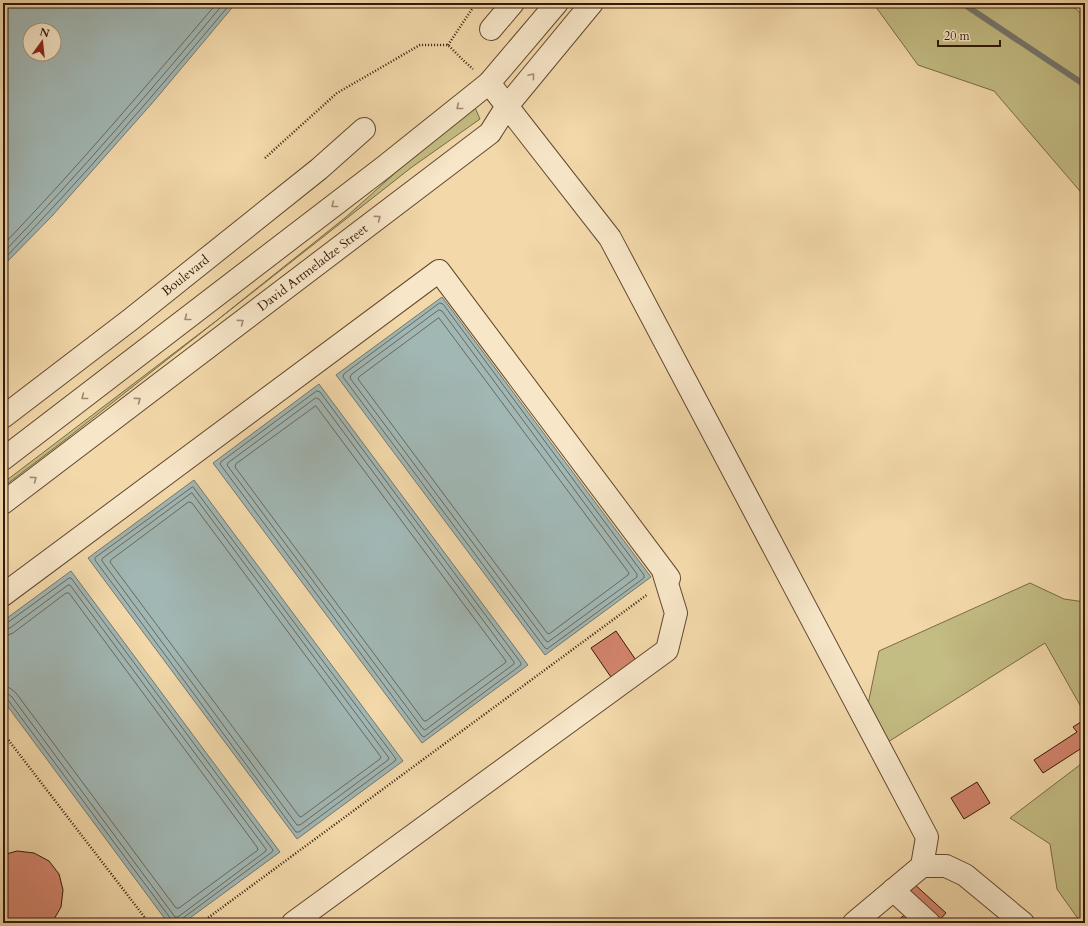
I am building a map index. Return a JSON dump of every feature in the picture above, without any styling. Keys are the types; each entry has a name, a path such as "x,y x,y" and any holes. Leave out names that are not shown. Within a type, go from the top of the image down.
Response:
{"street":[{"path":"491,29 513,3"},
{"path":"3,459 377,172 489,83 558,3"},
{"name":"David Artmeladze Street","path":"3,503 490,133 507,106 592,3"},
{"path":"489,83 610,238 927,837 922,866"},
{"name":"Boulevard","path":"3,418 130,320 319,169 364,129"},
{"path":"3,595 439,270 669,578"},
{"path":"293,923 667,650 676,613 664,574 669,578"},
{"path":"854,923 922,866 946,866 965,875 1023,923"},
{"path":"893,890 928,923"}],"path":[{"path":"448,45 476,3"},
{"path":"265,158 337,93 420,45 448,45 462,60 489,83"},
{"path":"201,923 669,578"},
{"path":"3,733 149,923"}],"shaded area":[{"path":"873,3 1069,3 1085,17 1085,197 994,91 918,65"},
{"path":"473,103 480,119 412,167 70,436 3,487 3,483 216,321 346,217"},
{"path":"1030,583 1064,599 1085,602 1085,714 1045,643 880,747 865,719 879,651"},
{"path":"1085,761 1085,923 1081,923 1057,889 1050,844 1010,818"}],"water":[{"path":"3,3 236,3 154,101 52,216 3,266"},
{"path":"442,297 651,577 545,655 336,375"},
{"path":"319,384 528,665 422,743 213,463"},
{"path":"194,480 403,761 297,839 88,558"},
{"path":"71,571 280,852 183,923 168,923 3,700 3,621"}],"building":[{"path":"616,631 640,666 615,683 591,648"},
{"path":"1084,720 1085,746 1043,773 1034,760 1077,732 1073,727"},
{"path":"977,782 990,803 964,819 951,798"},
{"path":"17,851 34,853 49,861 59,874 63,890 61,907 51,923 3,923 3,855"},
{"path":"912,882 946,913 937,923 902,894"},
{"path":"910,910 918,923 895,923"}],"waterway":[{"path":"962,3 1085,85"}]}
